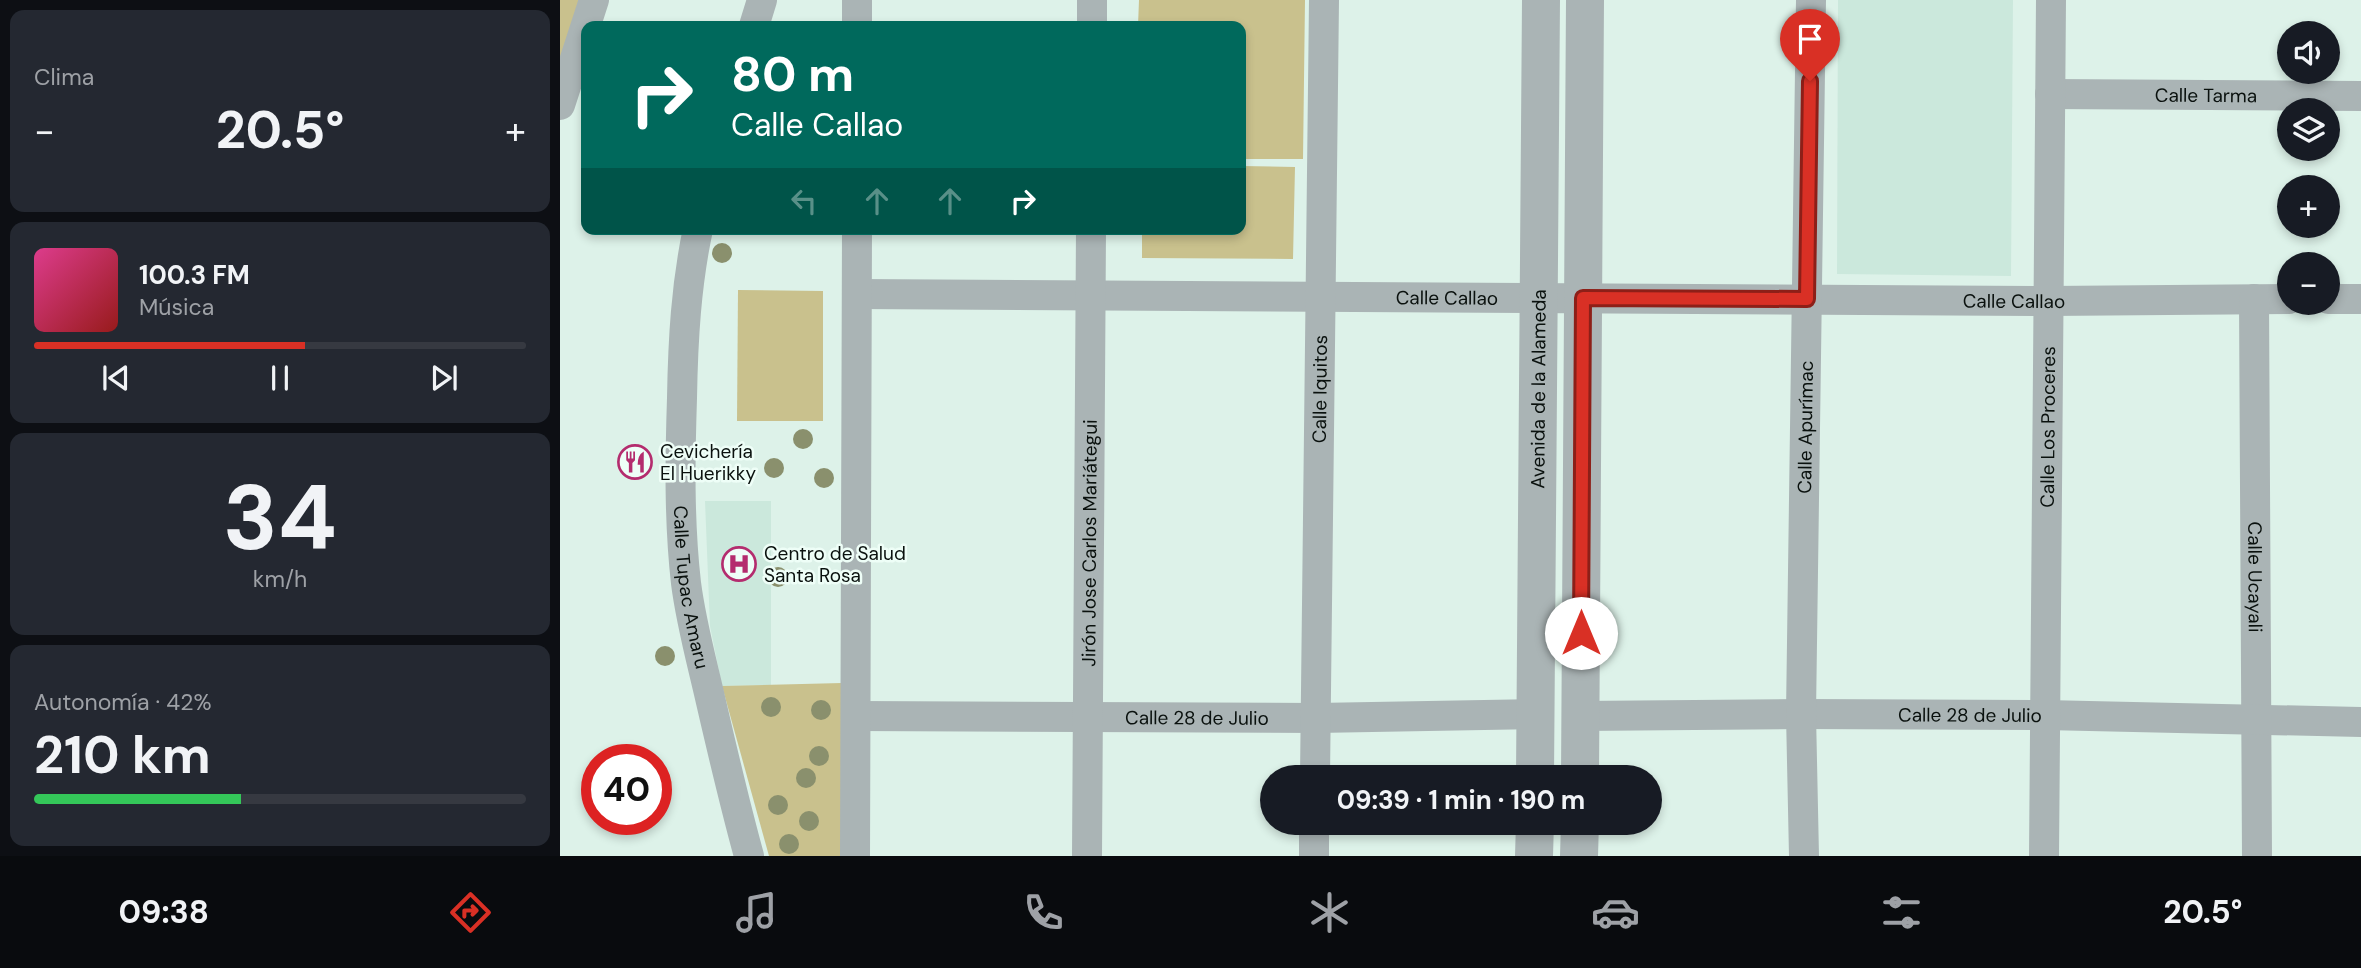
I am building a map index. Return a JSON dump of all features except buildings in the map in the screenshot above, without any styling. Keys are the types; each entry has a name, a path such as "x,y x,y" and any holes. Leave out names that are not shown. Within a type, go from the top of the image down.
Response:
{"street":[{"path":"587,21 594,0"},
{"path":"756,21 762,0"},
{"path":"857,0 857,21"},
{"path":"1092,0 1092,21"},
{"name":"Calle Iquitos","path":"1315,765 1324,0"},
{"name":"Avenida de la Alameda","path":"1535,765 1541,0"},
{"path":"1580,765 1585,0"},
{"name":"Calle Apurímac","path":"1804,856 1801,714 1811,0"},
{"name":"Calle Los Proceres","path":"2043,856 2051,0"},
{"path":"560,105 581,40"},
{"name":"Calle Tarma","path":"2050,94 2361,96"},
{"name":"Calle Tupac Amaru","path":"697,235 688,283 684,329 680,491 682,535 695,633 749,856"},
{"path":"855,856 857,235"},
{"name":"Jirón Jose Carlos Mariátegui","path":"1087,856 1091,235"},
{"name":"Calle Callao","path":"857,294 2049,301 2277,299"},
{"name":"Calle Ucayali","path":"2254,299 2257,856"},
{"path":"2340,299 2361,299"},
{"name":"Calle 28 de Julio","path":"857,716 1316,718 1536,714"},
{"name":"Calle 28 de Julio","path":"1580,716 2045,715 2361,722"},
{"path":"1314,835 1314,856"},
{"path":"1534,856 1535,835"},
{"path":"1579,856 1580,835"}],"shaded area":[{"path":"560,0 581,0 560,64"},
{"path":"1139,0 1305,0 1303,159 1246,159 1246,21 1138,21"},
{"path":"1838,0 2013,0 2011,276 1837,274"},
{"path":"1246,166 1295,167 1293,259 1142,258 1142,235 1246,235"},
{"path":"738,290 823,291 823,421 737,421"},
{"name":"Centro de Salud Santa Rosa","path":"705,501 771,501 771,685 722,686 710,626"},
{"path":"842,683 841,856 769,856 722,686"}],"place":[{"name":"Cevichería El Huerikky","path":"635,462"},
{"name":"Centro de Salud Santa Rosa","path":"739,564"}],"route":[{"path":"1581,633 1583,298 1807,299 1810,81"}]}
